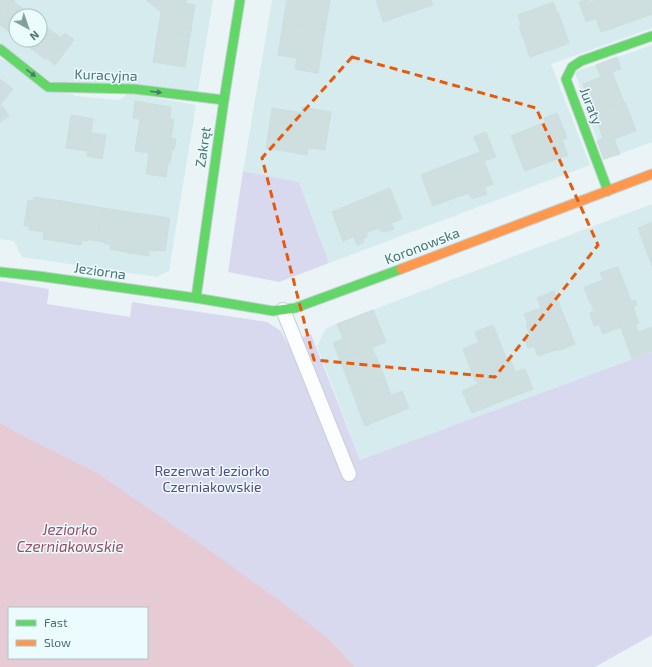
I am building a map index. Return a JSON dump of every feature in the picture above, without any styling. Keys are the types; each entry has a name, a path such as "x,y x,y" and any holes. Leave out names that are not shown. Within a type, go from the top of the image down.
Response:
{"street":[{"name":"Zakręt","path":"196,298 224,100 240,0"},
{"name":"Juraty","path":"608,191 566,79 572,67 581,61 652,36"},
{"name":"Kuracyjna","path":"0,49 48,86 134,89 224,100"},
{"name":"Koronowska","path":"196,298 273,311 307,304 652,174"},
{"name":"Jeziorna","path":"0,272 196,298"}],"lane":[{"path":"283,310 349,474"}],"highlighted area":[{"path":"352,57 536,108 598,245 495,377 314,360 262,158"}],"shaded area":[{"path":"0,0 213,0 198,91 50,81 0,43"},
{"path":"272,0 652,0 652,28 551,64 590,165 329,263 299,182 243,171"},
{"path":"652,45 652,142 603,160 575,72"},
{"path":"0,58 76,96 119,100 129,93 196,105 169,271 157,277 22,257 14,241 0,239"},
{"path":"652,204 652,352 360,460 317,346 326,328"}],"green space":[{"path":"243,171 299,182 329,263 279,282 228,272"},
{"name":"Rezerwat Jeziorko Czerniakowskie","path":"0,281 49,289 47,304 130,317 132,302 267,322 281,331 287,343 311,334 360,460 652,352 652,635 595,667 0,667"}],"water":[{"name":"Jeziorko Czerniakowskie","path":"0,423 97,473 209,550 291,609 327,638 355,667 0,667"}],"building":[{"path":"0,0 15,0 8,8 0,20"},
{"path":"146,0 186,0 187,1 185,3 195,5 190,36 158,31 161,12"},
{"path":"287,0 330,0 325,30 283,24"},
{"path":"376,0 431,0 433,5 383,22"},
{"path":"589,0 590,2 597,0 622,0 630,22 601,32 596,18 586,22 579,2"},
{"path":"622,0 652,0 652,14 630,22"},
{"path":"14,2 22,8 9,8"},
{"path":"553,2 569,43 550,50 535,9"},
{"path":"535,9 550,50 530,57 519,26 521,25 518,15"},
{"path":"8,10 8,31 0,25 0,20"},
{"path":"283,24 325,30 318,73 295,69 297,58 278,55"},
{"path":"48,28 61,38 65,33 74,40 55,65 47,58 46,60 30,48 48,48"},
{"path":"158,31 190,36 185,67 153,62"},
{"path":"617,57 621,69 612,72 624,102 594,113 583,84 601,77 596,65"},
{"path":"0,79 13,89 0,105"},
{"path":"135,101 171,107 170,119 174,119 171,138 176,139 174,150 172,149 170,163 168,163 166,177 146,174 149,153 135,151 140,119 133,118"},
{"path":"625,102 636,131 614,139 620,154 604,159 597,141 603,138 594,113"},
{"path":"0,105 9,116 0,122"},
{"path":"302,107 331,112 325,150 308,148 307,155 266,148 272,108 302,113"},
{"path":"557,113 567,138 562,140 568,155 525,171 511,136 545,122 544,118"},
{"path":"71,115 93,119 88,151 66,148"},
{"path":"486,132 496,157 484,161 493,184 484,187 487,194 472,199 469,193 463,195 451,163 480,152 474,137"},
{"path":"91,133 106,135 102,159 87,156"},
{"path":"451,163 463,195 433,206 421,175"},
{"path":"390,188 402,219 391,223 394,229 386,232 381,232 379,228 373,230 361,200"},
{"path":"34,197 68,202 62,242 43,239 44,232 29,230 29,226 24,226 28,200 33,201"},
{"path":"361,200 373,230 366,233 367,237 362,239 364,242 357,245 354,237 343,241 332,212"},
{"path":"68,202 102,208 97,241 88,239 88,241 82,240 81,245 62,242"},
{"path":"102,208 136,213 130,253 110,249 111,244 105,244 105,242 97,241"},
{"path":"136,213 170,218 165,251 149,250 149,256 130,253"},
{"path":"652,222 652,266 638,228"},
{"path":"618,267 631,301 635,300 637,305 633,306 637,319 621,327 600,273"},
{"path":"603,280 621,327 603,334 599,324 594,326 590,313 594,311 584,287"},
{"path":"554,291 575,344 557,351 537,298"},
{"path":"541,308 556,350 538,356 534,346 528,348 525,339 531,337 526,325 528,324 524,314"},
{"path":"373,310 386,342 340,360 333,343 343,339 337,324"},
{"path":"637,319 639,323 636,325 638,332 652,327 652,351 632,359 621,327"},
{"path":"493,325 506,358 509,357 515,372 525,369 533,389 502,401 475,332"},
{"path":"480,342 502,401 472,413 462,391 478,384 477,380 475,381 463,349"},
{"path":"372,348 379,363 346,376 340,360"},
{"path":"379,363 385,379 352,391 346,376"},
{"path":"385,379 391,395 358,408 352,391"},
{"path":"402,391 409,408 365,426 358,408"}],"traffic: fast":[{"path":"196,298 224,100 240,0"},
{"path":"608,191 566,79 572,67 581,61 652,36"},
{"path":"0,49 48,87 134,89 224,100"},
{"path":"0,272 196,298 273,311 295,308 401,269"}],"traffic: slow":[{"path":"401,269 652,174"}]}
